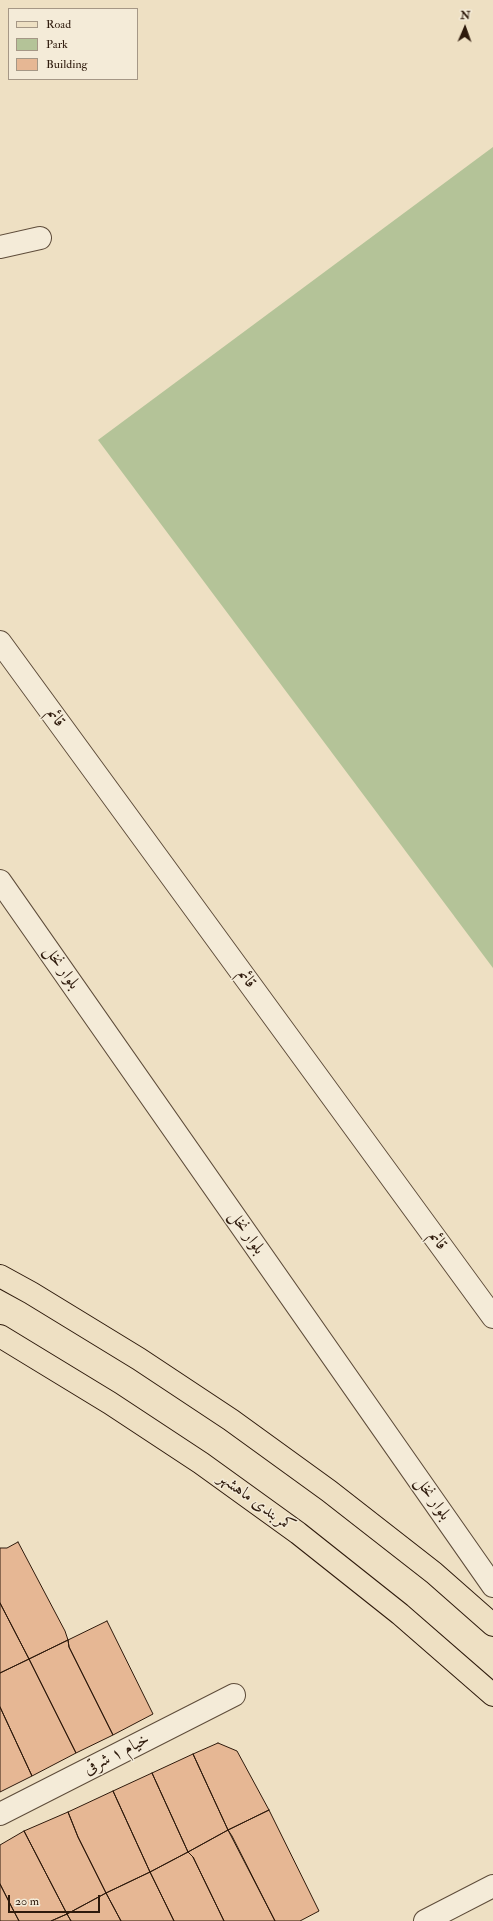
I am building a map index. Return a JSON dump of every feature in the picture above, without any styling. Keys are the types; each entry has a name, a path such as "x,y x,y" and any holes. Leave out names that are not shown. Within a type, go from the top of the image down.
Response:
{"main road":[{"path":"0,1276 31,1293 139,1359 231,1420 329,1491 434,1573 493,1625"},
{"name":"کمربندی ماهشهر","path":"0,1336 123,1412 201,1463 298,1533 400,1614 493,1695"}],"street":[{"path":"0,247 40,238"},
{"name":"قائم","path":"0,642 493,1317"},
{"name":"بلوار نخل","path":"0,881 493,1586"},
{"name":"خیام ۱ شرقی","path":"0,1814 234,1695"},
{"path":"425,1921 493,1886"}],"green space":[{"path":"493,147 493,968 98,440"}],"building":[{"path":"18,1542 65,1631 68,1640 29,1659 0,1603 0,1548 7,1548"},
{"path":"0,1603 29,1659 0,1673"},
{"path":"107,1621 153,1714 113,1735 69,1647 68,1640"},
{"path":"68,1640 69,1647 113,1735 76,1753 29,1659"},
{"path":"29,1659 76,1753 32,1776 0,1707 0,1673"},
{"path":"0,1707 32,1776 0,1792"},
{"path":"218,1743 237,1751 269,1810 228,1830 193,1754"},
{"path":"193,1754 228,1830 188,1852 152,1773"},
{"path":"152,1773 188,1852 150,1872 113,1791"},
{"path":"113,1791 150,1872 106,1893 78,1837 68,1812"},
{"path":"269,1810 319,1911 300,1921 275,1921 228,1830"},
{"path":"68,1812 78,1837 106,1893 67,1914 24,1831"},
{"path":"228,1830 275,1921 224,1921 193,1857 188,1852"},
{"path":"24,1831 67,1914 51,1921 19,1921 0,1884 0,1845"},
{"path":"188,1852 193,1857 224,1921 174,1921 150,1872"},
{"path":"150,1872 174,1921 121,1921 106,1893"},
{"path":"0,1884 11,1906 19,1921 0,1921"},
{"path":"106,1893 121,1921 71,1921 67,1914"},
{"path":"67,1914 71,1921 51,1921"}]}
